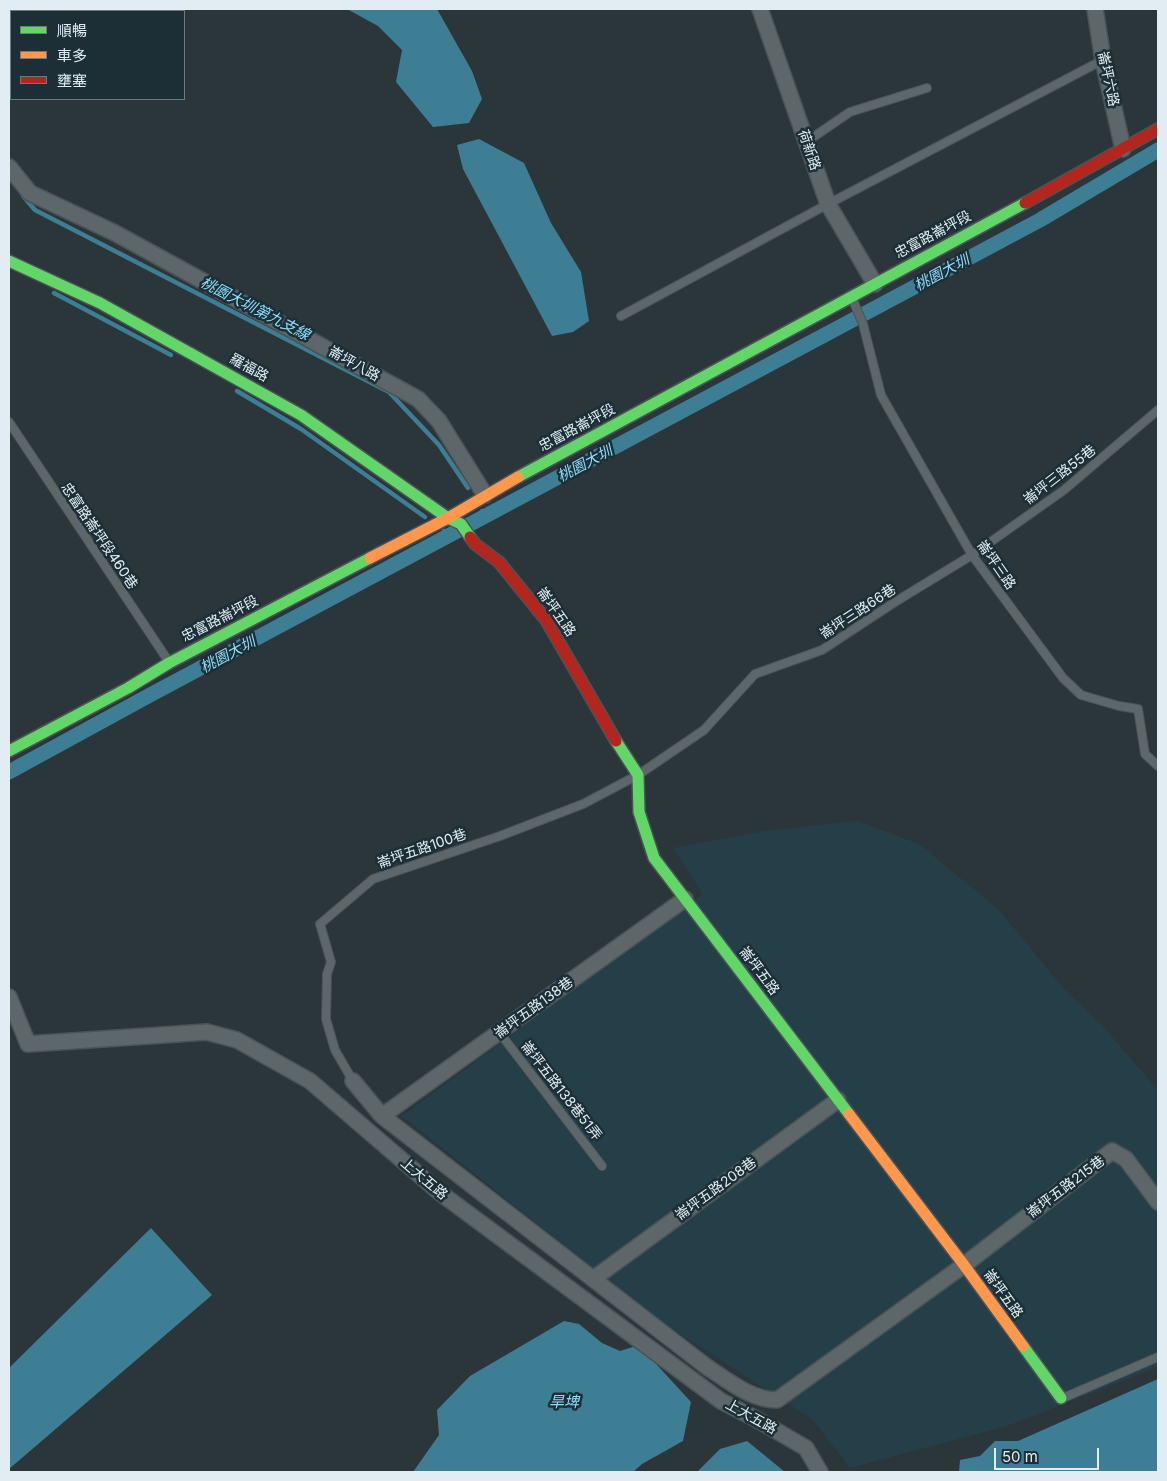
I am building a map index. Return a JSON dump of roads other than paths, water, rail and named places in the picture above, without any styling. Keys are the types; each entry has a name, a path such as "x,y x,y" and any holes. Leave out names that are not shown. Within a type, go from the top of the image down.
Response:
{"street":[{"name":"荷新路","path":"760,9 828,204 875,284"},
{"name":"崙坪六路","path":"1095,9 1102,60 1123,149"},
{"name":"忠富路崙坪段","path":"9,751 128,688 169,663 448,518 485,495 853,300 875,284 1158,129"},
{"name":"崙坪八路","path":"9,167 30,193 115,233 418,399 439,421 485,495"},
{"name":"羅福路","path":"9,261 100,303 301,415 448,518 461,524"},
{"name":"崙坪五路","path":"461,524 475,544 499,562 546,620 622,752 638,774 639,812 654,858 964,1265 1061,1398"},
{"name":"崙坪五路138巷","path":"382,1116 685,899"},
{"name":"上大五路","path":"9,996 28,1044 207,1032 238,1040 310,1081 438,1192 721,1401 806,1448 820,1472"},
{"path":"353,1081 382,1116 707,1367 751,1394 770,1400 777,1400 964,1265"},
{"name":"崙坪五路208巷","path":"593,1279 838,1100"},
{"name":"崙坪五路215巷","path":"964,1265 1112,1152 1126,1159 1158,1202"},
{"path":"751,1394 756,1419"}],"lane":[{"path":"621,316 828,204 1102,60"},
{"path":"806,142 850,112 927,88"},
{"name":"崙坪三路","path":"853,300 863,324 881,395 972,555 1063,678 1081,695 1118,706 1138,709 1145,754 1158,766"},
{"name":"崙坪三路55巷","path":"972,555 1064,490 1158,410"},
{"name":"忠富路崙坪段460巷","path":"9,422 169,663"},
{"name":"崙坪三路66巷","path":"638,774 704,730 755,674 822,650 972,555"},
{"name":"崙坪五路100巷","path":"353,1081 335,1050 326,1020 327,974 331,962 320,924 373,879 500,836 583,804 638,774"},
{"name":"崙坪五路138巷51弄","path":"500,1032 602,1166"},
{"path":"1061,1398 1158,1358"}],"water":[{"path":"347,9 437,9 472,71 482,99 469,123 433,127 396,82 402,50 378,26"},
{"path":"479,139 524,163 551,223 581,272 589,321 573,332 552,336 463,169 457,145"},
{"path":"151,1228 212,1295 9,1469 9,1368"},
{"name":"旱埤","path":"564,1321 579,1324 602,1343 620,1351 636,1346 647,1354 691,1402 683,1441 642,1464 633,1472 413,1472 439,1435 437,1410 470,1376"},
{"path":"1158,1379 1158,1472 959,1472 960,1460 980,1456 995,1441 1018,1441"},
{"path":"747,1441 785,1472 697,1472 720,1449"}],"waterway":[{"name":"桃園大圳","path":"9,772 1040,220 1158,150"},
{"name":"桃園大圳第九支線","path":"23,196 35,210 389,392 439,445 468,488"},
{"path":"54,293 171,355"},
{"path":"237,391 301,429 425,517"},
{"name":"桃園大圳第九支線","path":"482,511 486,517"},
{"name":"桃園大圳","path":"444,531 451,535"}]}
